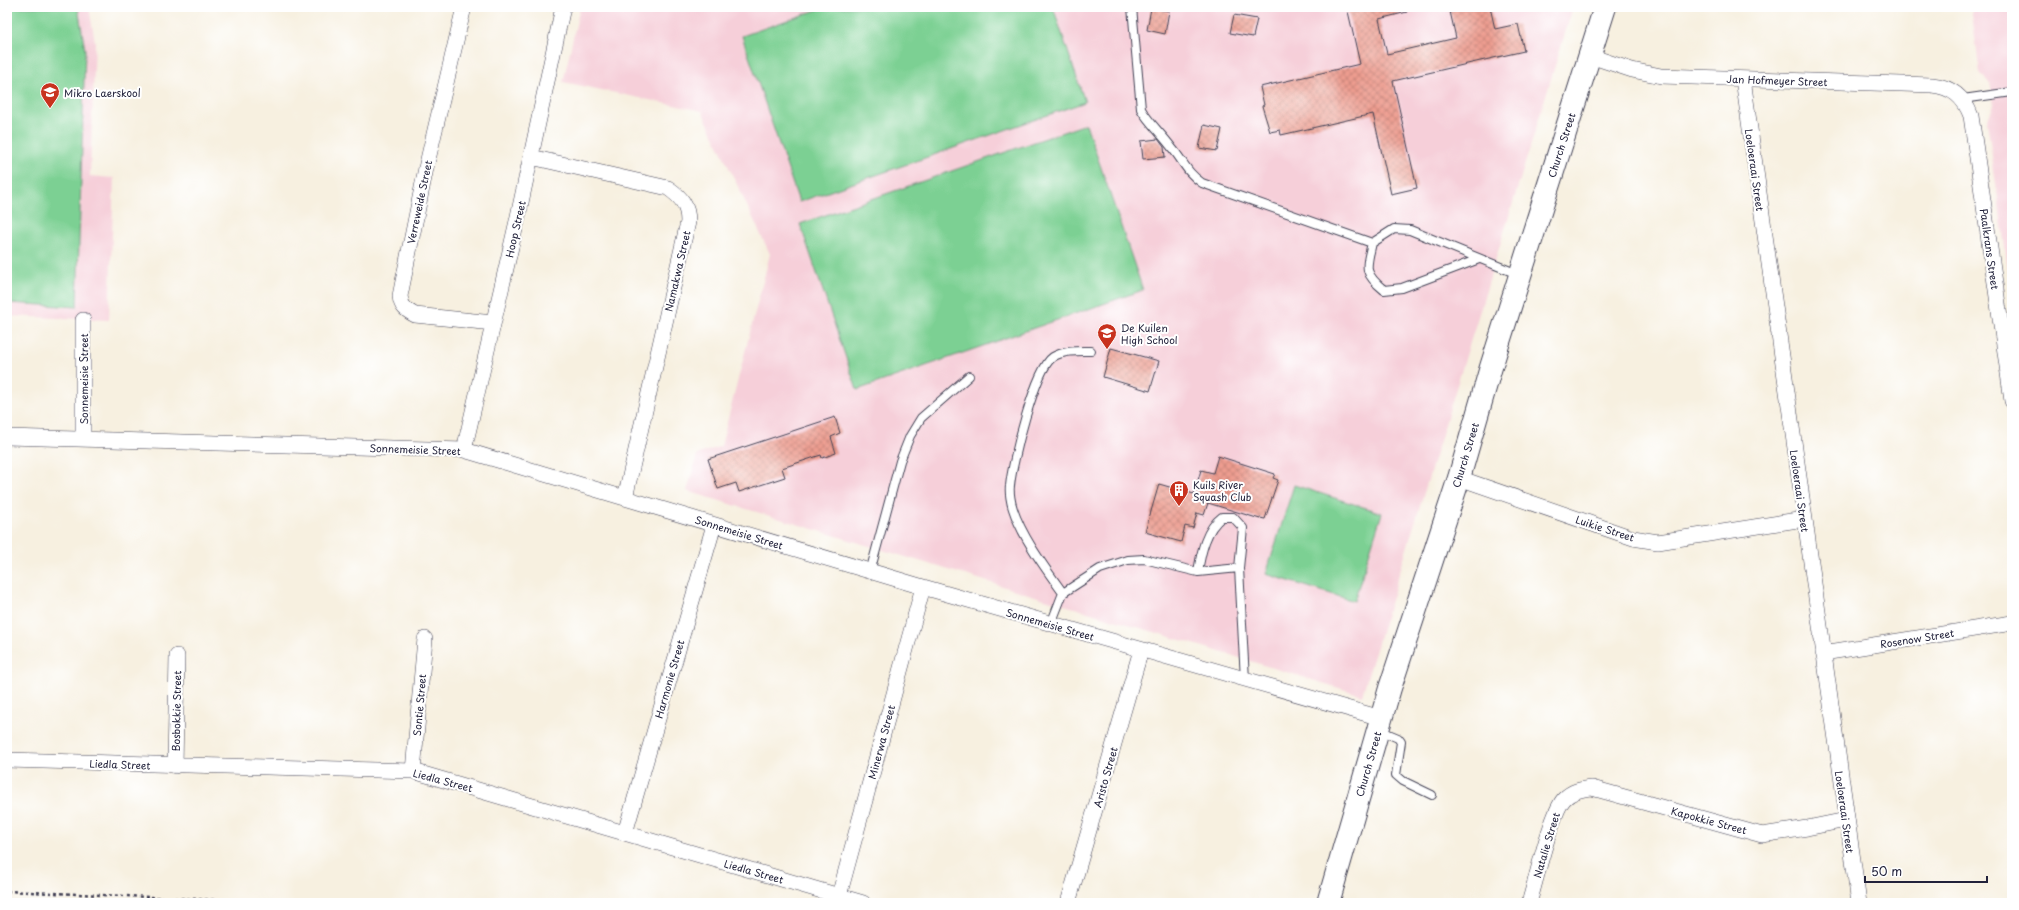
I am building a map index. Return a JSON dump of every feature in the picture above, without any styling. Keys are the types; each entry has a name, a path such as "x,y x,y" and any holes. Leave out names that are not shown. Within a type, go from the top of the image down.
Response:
{"street":[{"name":"Verreweide Street","path":"464,7 426,168 400,296 401,303 405,310 415,315 493,323"},
{"name":"Hoop Street","path":"464,450 563,7"},
{"name":"Church Street","path":"1328,903 1380,724 1459,478 1520,275 1605,7"},
{"name":"Jan Hofmeyer Street","path":"1590,56 1632,70 1661,76 1932,85 1949,89 1963,99"},
{"name":"Loeloeraai Street","path":"1743,79 1846,820 1859,903"},
{"name":"Paalkrans Street","path":"1963,99 1971,116 2012,401"},
{"name":"Namakwa Street","path":"530,157 668,188 677,194 686,204 688,212 687,230 625,498"},
{"name":"Sonnemeisie Street","path":"83,320 83,438"},
{"name":"Sonnemeisie Street","path":"7,437 464,450 870,572 1245,680 1380,724"},
{"name":"Luikie Street","path":"1459,478 1633,538 1658,542 1804,520"},
{"name":"Harmonie Street","path":"625,833 714,525"},
{"name":"Minerwa Street","path":"839,896 923,587"},
{"name":"Rosenow Street","path":"1823,653 2012,623"},
{"name":"Sontie Street","path":"413,771 425,639"},
{"name":"Aristo Street","path":"1068,903 1141,650"},
{"name":"Bosbokkie Street","path":"176,766 177,656"},
{"name":"Liedla Street","path":"7,760 176,766 413,771 863,903"},
{"name":"Kapokkie Street","path":"1572,793 1583,789 1592,788 1762,835 1846,820"},
{"name":"Natalie Street","path":"1529,903 1558,808 1572,793"}],"lane":[{"path":"1132,7 1141,109 1148,121 1173,149 1190,175 1202,184 1372,243"},
{"path":"1963,99 2012,92"},
{"path":"1478,259 1402,288 1384,290 1372,280 1367,264 1372,243 1394,229 1410,230 1520,275"},
{"path":"1062,593 1029,542 1014,510 1009,487 1015,455 1039,376 1052,358 1069,352 1091,351"},
{"path":"870,572 900,461 910,436 921,418 969,376"},
{"path":"1198,572 1201,554 1210,529 1215,522 1227,516 1233,517 1243,528 1238,568 1245,680"},
{"path":"1051,624 1062,593 1100,570 1128,560 1144,559 1198,572 1238,568"},
{"path":"1380,724 1401,742 1395,771 1396,775 1403,781 1432,795"}],"path":[{"path":"7,891 290,903"}],"shaded area":[{"name":"Mikro Laerskool","path":"7,7 89,7 95,42 90,176 114,178 109,320 7,316"},
{"name":"De Kuilen High School","path":"580,7 1573,7 1362,695 687,491 697,455 721,446 770,254 702,111 563,82"},
{"path":"1971,7 2012,7 2012,297 1987,121 1994,105 1990,83 1980,74"}],"green space":[{"name":"Mikro Laerskool","path":"7,7 78,7 85,50 77,307 7,303"},
{"path":"825,7 1053,7 1085,102 799,202 742,36"},
{"path":"1086,124 1143,290 857,390 800,224"},
{"path":"1294,485 1382,513 1354,601 1266,574"}],"building":[{"path":"1347,7 1407,7 1407,12 1379,19 1387,54 1456,38 1449,7 1490,7 1495,29 1518,24 1524,51 1393,81 1417,188 1391,194 1373,114 1281,135 1280,130 1270,132 1262,106 1264,105 1260,87 1360,64"},
{"path":"1151,8 1169,11 1165,34 1147,30"},
{"path":"1234,15 1257,19 1253,37 1230,33"},
{"path":"1204,125 1222,129 1217,151 1199,148"},
{"path":"1158,139 1164,147 1165,157 1143,159 1141,141"},
{"path":"1111,348 1159,361 1150,391 1103,377"},
{"path":"835,417 840,433 831,437 836,453 822,458 821,455 782,468 785,477 739,492 736,483 718,489 708,459"},
{"path":"1218,456 1275,474 1273,478 1278,480 1265,519 1260,519 1208,503 1204,515 1197,513 1193,528 1185,526 1181,542 1145,532 1159,484 1194,494 1201,470 1213,473"}],"place":[{"name":"Mikro Laerskool","path":"50,109"},
{"name":"De Kuilen High School","path":"1107,350"},
{"name":"Kuils River Squash Club","path":"1179,507"}]}
